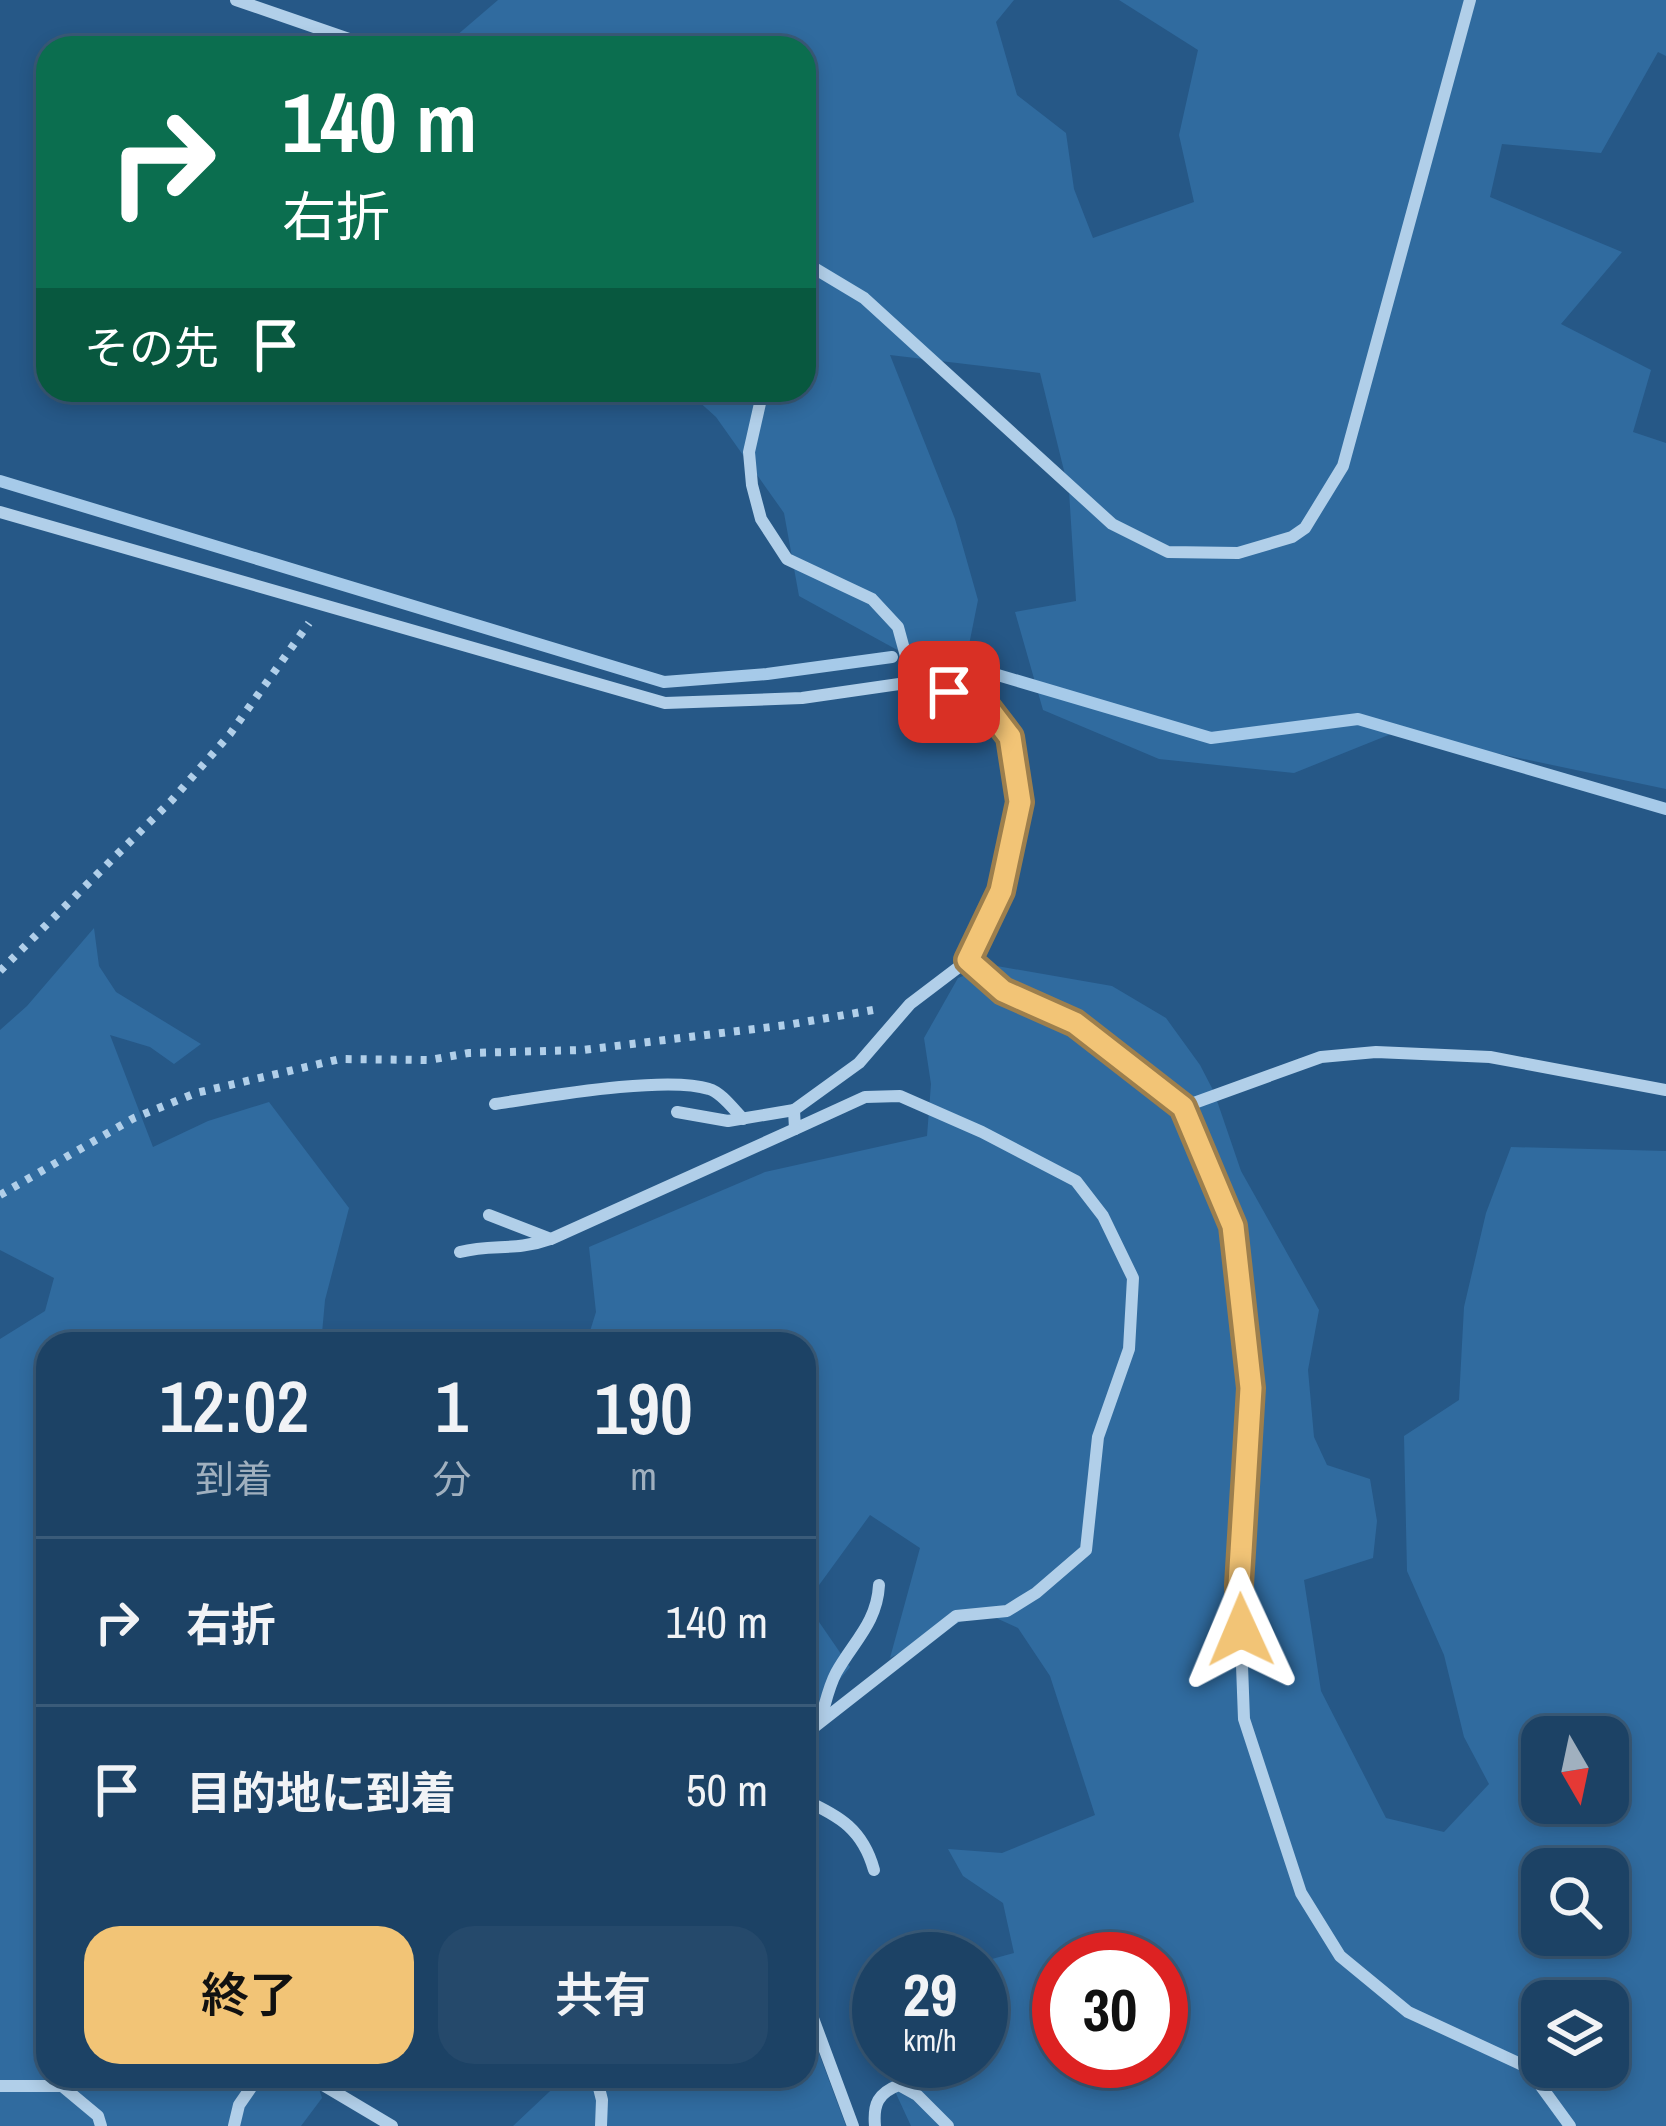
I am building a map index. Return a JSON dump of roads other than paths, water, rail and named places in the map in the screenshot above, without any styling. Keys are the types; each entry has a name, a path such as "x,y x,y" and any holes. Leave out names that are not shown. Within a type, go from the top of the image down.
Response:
{"street":[{"path":"236,0 340,36"},
{"path":"816,269 864,298 1112,524 1168,552 1238,553 1292,537 1305,528 1343,466 1470,0"},
{"path":"760,402 749,452 761,519 787,560 872,599 898,627 914,682"},
{"path":"0,512 665,703 802,698 914,682 984,703 1010,737 1020,802 1001,891 968,960 910,1004 860,1063 794,1110 728,1121 677,1112"},
{"path":"968,960 1003,991 1075,1023 1183,1107 1233,1226 1251,1388 1239,1585 1244,1719 1301,1893 1340,1956 1408,2012 1527,2067 1570,2126"},
{"path":"1183,1107 1321,1057 1376,1052 1490,1058 1666,1090"},
{"path":"495,1104 678,1085 713,1089 743,1119"},
{"path":"460,1252 479,1246 523,1249 551,1239 865,1096 900,1096 1076,1181 1102,1216 1133,1278 1129,1349 1098,1437 1086,1550 1007,1611 956,1616 816,1725"},
{"path":"794,1110 795,1129"},
{"path":"489,1215 551,1239"},
{"path":"820,1722 835,1676 878,1606 879,1585"},
{"path":"816,1805 841,1816 867,1844 874,1870"},
{"path":"816,2026 853,2126"},
{"path":"875,2126 879,2097 899,2085 948,2126"},
{"path":"0,2086 36,2086"},
{"path":"64,2088 98,2116 101,2126"},
{"path":"233,2126 238,2105 250,2088"},
{"path":"328,2088 392,2126"},
{"path":"599,2088 602,2126"}],"waterway":[{"path":"0,481 664,682 892,657"},
{"path":"920,652 1211,738 1358,719 1666,809"}]}
